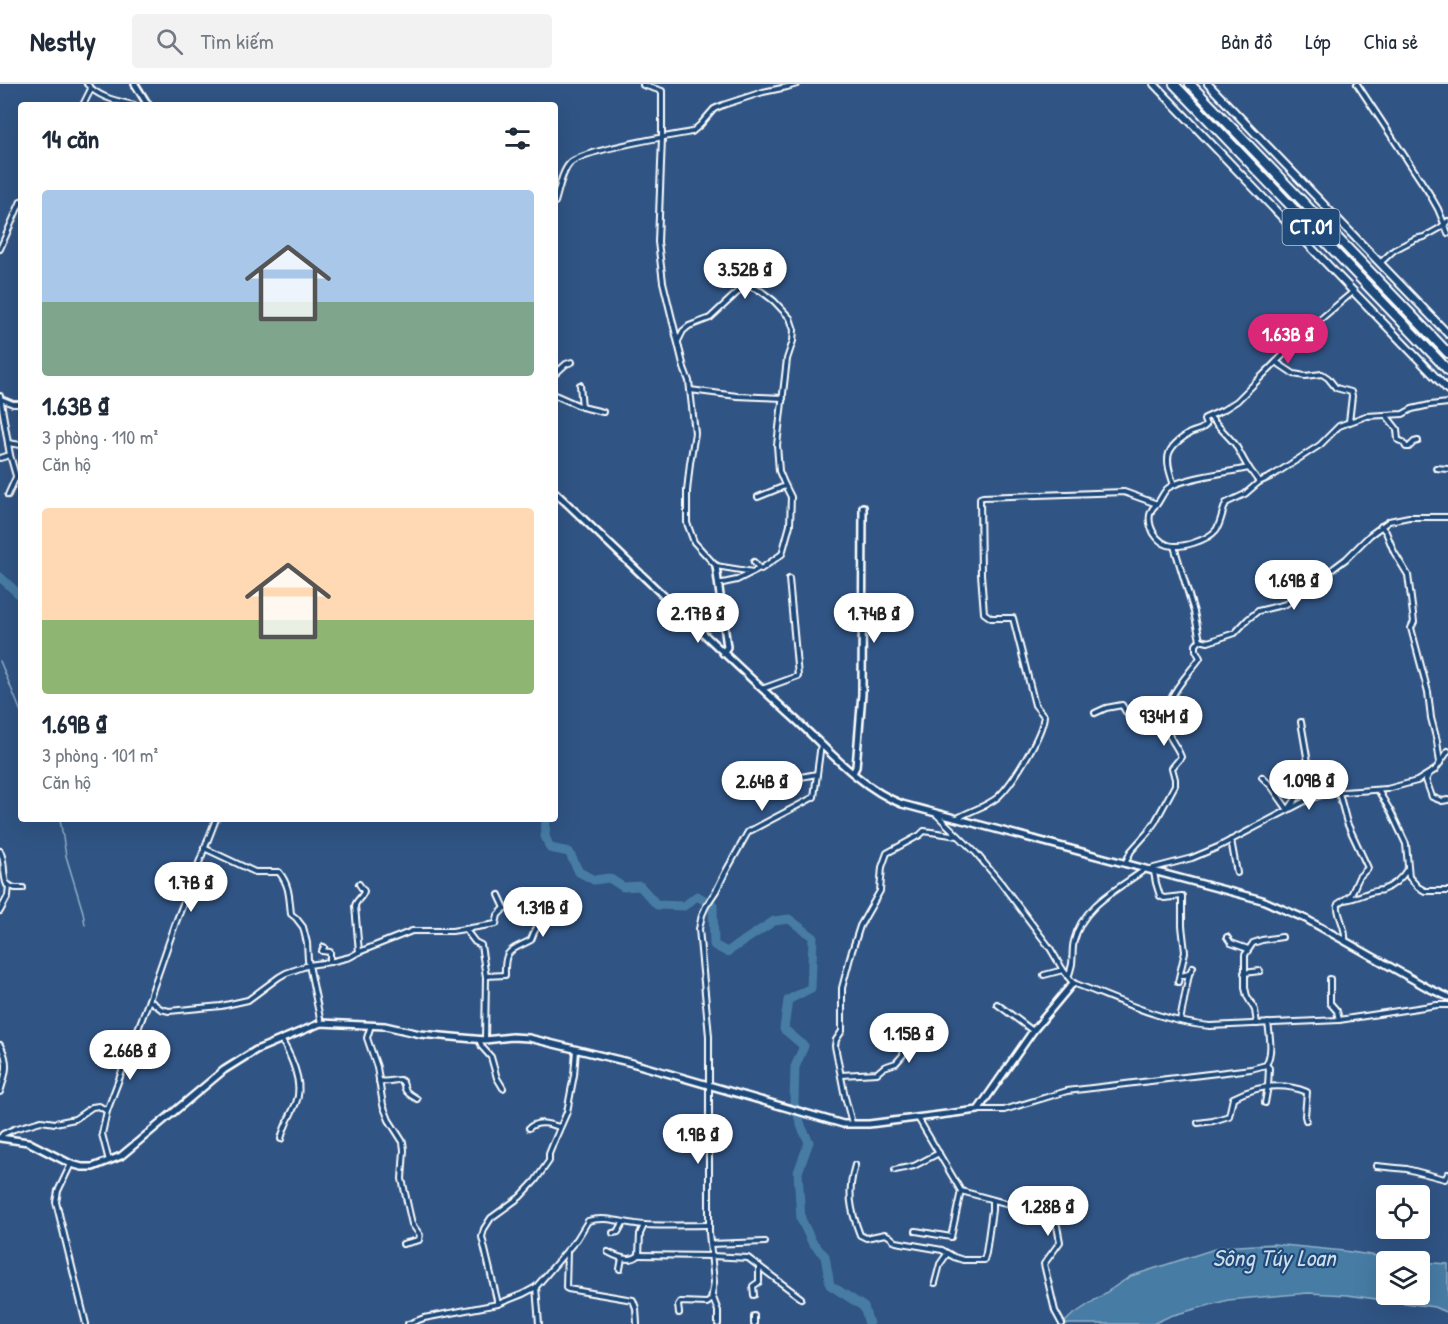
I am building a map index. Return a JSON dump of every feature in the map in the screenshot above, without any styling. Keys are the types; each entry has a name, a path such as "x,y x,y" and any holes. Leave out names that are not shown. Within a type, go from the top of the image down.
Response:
{"highway":[{"name":"CT.01","path":"1174,84 1448,370"},
{"name":"CT.01","path":"1190,84 1448,354"}],"main road":[{"path":"1154,84 1448,390"},
{"path":"1208,84 1448,334"}],"street":[{"path":"87,84 91,89 122,102"},
{"path":"135,84 146,102"},
{"path":"636,84 662,91 658,242 663,282 689,381 695,433 687,491 687,523 694,542 716,566 753,572"},
{"path":"649,87 654,84"},
{"path":"558,192 565,170 575,159 597,152 692,132 714,110 723,105 762,92 797,84"},
{"path":"1358,84 1429,193 1446,223 1448,233"},
{"path":"84,102 91,89"},
{"path":"0,249 18,208"},
{"path":"1380,263 1394,250 1424,237 1446,223"},
{"path":"677,341 689,326 710,318 745,287 761,291 774,301 790,318 794,330 794,341 787,359 777,445 779,471 791,496 792,512 782,554 761,569 737,580 717,584"},
{"path":"1174,485 1167,464 1170,451 1192,432 1204,428 1206,424 1204,419 1237,401 1303,333 1353,291"},
{"path":"558,371 572,362"},
{"path":"1276,362 1287,371 1297,375 1322,374 1336,388 1351,392 1350,422"},
{"path":"580,385 582,407"},
{"path":"690,390 737,396 783,398"},
{"path":"558,396 582,407 603,412"},
{"path":"0,398 18,404"},
{"path":"0,398 10,455 18,474"},
{"path":"1249,468 1192,480 1166,489 1149,514 1152,528 1161,541 1174,546 1197,542 1208,537 1217,528 1226,503 1245,494 1259,482 1320,445 1339,426 1366,416 1403,414 1412,409 1448,403"},
{"path":"1385,415 1397,429 1398,440 1407,447 1418,441"},
{"path":"1210,417 1235,444 1259,482"},
{"path":"8,443 18,445"},
{"path":"0,458 10,455"},
{"path":"1436,468 1448,469"},
{"path":"8,495 18,478"},
{"path":"758,496 785,486"},
{"path":"956,819 997,797 1010,784 1037,738 1044,716 1035,705 1013,618 992,618 984,613 980,498 1124,492 1157,504"},
{"path":"558,495 723,653 853,773 887,799 1262,900 1306,919 1448,998"},
{"path":"853,773 856,767 862,694 863,507"},
{"path":"1200,640 1208,642 1235,633 1257,611 1286,604 1346,559 1389,521 1409,517 1448,517"},
{"path":"1381,526 1408,575 1414,622 1411,628 1428,692 1440,764"},
{"path":"1174,546 1200,640"},
{"path":"754,562 759,568"},
{"path":"716,566 727,646 723,653"},
{"path":"762,689 798,676 789,579"},
{"path":"1125,864 1131,851 1149,832 1175,785 1172,768 1181,757 1167,730 1166,711 1169,701 1200,658 1196,645 1200,640"},
{"path":"1095,713 1122,705 1129,713 1166,717"},
{"path":"1288,810 1309,781 1301,722"},
{"path":"679,1313 680,1302 707,1303 711,1300 714,1282 709,1225 708,1016 699,929 702,915 748,832 814,798 821,743"},
{"path":"978,1110 1033,1030 1071,980 1073,943 1085,916 1097,903 1145,870 1191,858 1218,847 1309,799 1329,793 1378,790 1417,781 1435,770 1448,751"},
{"path":"790,779 817,774"},
{"path":"1429,774 1426,780 1432,797 1442,801 1448,800"},
{"path":"1262,777 1288,810"},
{"path":"1378,790 1406,844 1409,876 1418,887 1425,891 1448,891"},
{"path":"1339,793 1347,823 1368,868 1359,877 1351,895 1338,904 1337,909 1346,935 1345,941"},
{"path":"935,813 976,853 1001,883 1071,980 1171,1019 1210,1026 1339,1020 1448,1005"},
{"path":"109,1161 102,1134 107,1111 215,822"},
{"path":"852,1123 835,1046 842,1031 842,988 860,926 880,891 882,867 887,853 924,831 958,836"},
{"path":"1231,840 1237,873"},
{"path":"204,848 255,872 279,872 288,887 291,914 303,927 321,1023"},
{"path":"0,851 3,857 5,879 9,885 23,888"},
{"path":"1344,900 1383,890 1402,878 1408,868"},
{"path":"1154,872 1160,896 1164,898 1182,897 1185,952 1178,982"},
{"path":"359,884 364,891 355,906 359,952"},
{"path":"0,910 8,896 9,885"},
{"path":"149,1000 161,1009 169,1011 214,1007 248,1000 279,976 309,965 350,957 412,931 452,931 496,924 498,915 505,908 499,895"},
{"path":"486,975 506,975 504,960 508,953 531,940 533,932 547,917 547,913"},
{"path":"465,929 475,942 481,945 486,975 482,1047 490,1057 496,1078 503,1088"},
{"path":"1227,937 1231,943 1248,949"},
{"path":"1257,1024 1255,1010 1247,996 1244,960 1253,943 1282,937"},
{"path":"324,946 322,951 330,952 330,962"},
{"path":"1180,1021 1189,974 1193,967"},
{"path":"1044,975 1063,970"},
{"path":"1244,973 1260,971"},
{"path":"1181,976 1189,974"},
{"path":"1330,979 1330,1004 1337,1011 1339,1020"},
{"path":"997,1004 1033,1030"},
{"path":"0,1138 28,1142 71,1164 93,1167 121,1156 224,1070 256,1050 321,1023 385,1026 420,1034 482,1040 529,1038 632,1063 843,1124 869,1124 978,1110 1004,1110 1067,1091 1251,1070 1266,1065 1269,1059 1271,1044 1268,1023"},
{"path":"371,1025 367,1038 377,1067 383,1105 403,1142 402,1179 412,1224 420,1235 419,1240 403,1244"},
{"path":"281,1039 297,1072 298,1097 281,1139"},
{"path":"841,1075 877,1073 884,1067 896,1063 903,1055 903,1043"},
{"path":"0,1045 7,1060 0,1092"},
{"path":"498,1304 482,1237 484,1229 491,1218 520,1197 549,1161 549,1154 567,1112 576,1050"},
{"path":"1265,1103 1269,1068 1266,1065"},
{"path":"379,1081 386,1083 401,1080 407,1092 417,1099"},
{"path":"1198,1123 1229,1116 1233,1098 1268,1086 1292,1087 1307,1092 1306,1120"},
{"path":"0,1138 14,1129 41,1121 55,1124 75,1119 92,1107 99,1106 107,1111"},
{"path":"916,1231 951,1237 961,1191 918,1118"},
{"path":"529,1128 542,1123 560,1127"},
{"path":"895,1170 914,1166 939,1152"},
{"path":"71,1164 58,1191 56,1202 86,1324"},
{"path":"855,1165 850,1183 852,1214 862,1237 885,1234 896,1242 942,1250 963,1260 984,1260 992,1201"},
{"path":"1376,1166 1407,1169 1445,1179 1448,1174"},
{"path":"961,1191 1049,1215 1057,1226 1060,1242 1044,1264 1055,1311 1062,1324"},
{"path":"408,1324 424,1318 498,1304 536,1287 577,1239 588,1221 593,1219 644,1225 709,1225"},
{"path":"613,1233 618,1232 623,1223"},
{"path":"639,1255 640,1234 644,1225"},
{"path":"710,1244 765,1242"},
{"path":"567,1251 566,1287 633,1300 637,1324"},
{"path":"608,1252 622,1258 634,1259 639,1255 748,1258 801,1298"},
{"path":"934,1283 940,1264 947,1254"},
{"path":"620,1269 622,1258"},
{"path":"754,1295 753,1286 759,1282 759,1265"},
{"path":"536,1287 538,1324"},
{"path":"711,1294 718,1311 718,1324"},
{"path":"754,1316 754,1324"}],"water":[{"name":"Sông Túy Loan","path":"1273,1244 1376,1256 1376,1299 1308,1293 1228,1300 1170,1316 1153,1324 1063,1324 1071,1316 1131,1276 1221,1247"},
{"path":"1430,1263 1448,1264 1448,1313 1434,1307 1420,1305 1430,1305"}],"waterway":[{"path":"0,577 18,593"},
{"path":"0,661 18,705"},
{"path":"60,822 66,856 85,925"},
{"path":"546,822 545,836 550,848 569,852 579,872 594,880 609,878 623,887 640,886 657,905 684,906 697,896 713,905 714,945 727,952 774,921 789,919 813,937 811,988 788,1000 784,1029 804,1046 795,1067 794,1103 809,1142 798,1172 801,1219 812,1242 825,1256 830,1285 864,1307 869,1324"}]}
